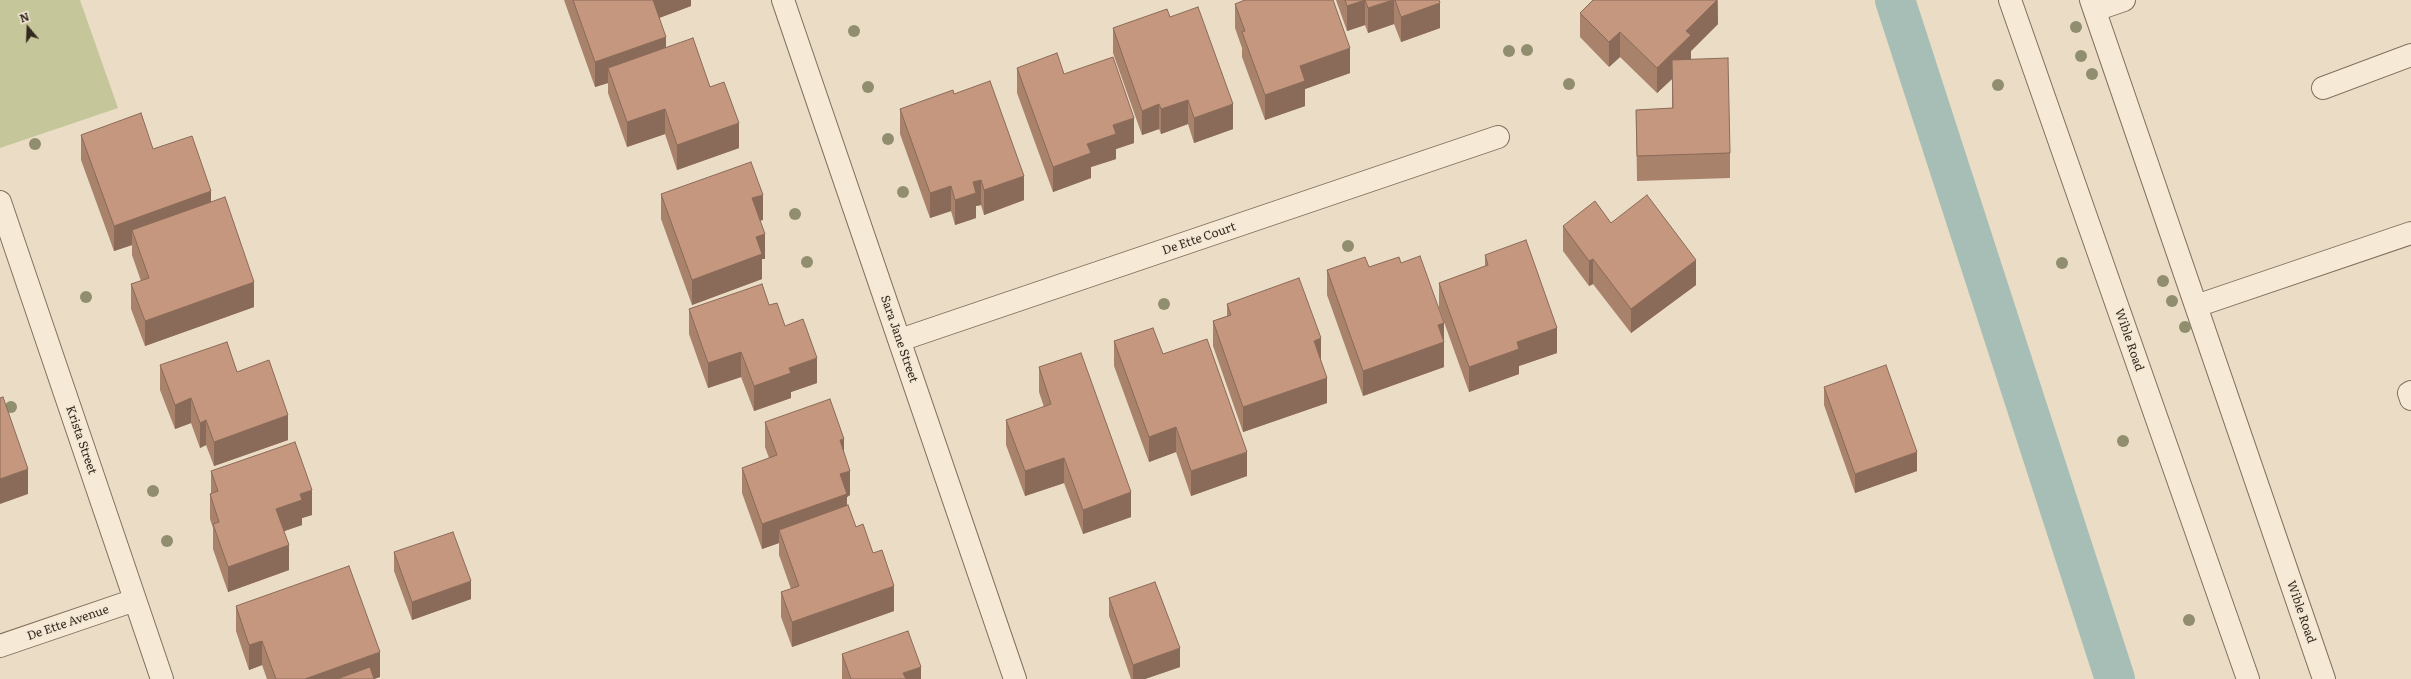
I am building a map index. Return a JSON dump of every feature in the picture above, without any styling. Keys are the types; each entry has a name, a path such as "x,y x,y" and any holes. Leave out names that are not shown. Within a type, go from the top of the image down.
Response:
{"street":[{"name":"Sara Jane Street","path":"783,0 1015,679"},
{"name":"Wible Road","path":"2010,0 2248,679"},
{"path":"2093,5 2124,0"},
{"name":"Wible Road","path":"2093,5 2324,679"},
{"path":"2323,88 2411,55"},
{"name":"De Ette Court","path":"900,340 1498,137"},
{"name":"Krista Street","path":"0,202 162,679"},
{"path":"2196,306 2411,233"},
{"path":"2411,392 2409,392 2411,398"},
{"name":"De Ette Avenue","path":"0,646 135,600"}],"green space":[{"path":"0,0 80,0 118,108 0,148"}],"building":[{"path":"573,0 653,0 666,37 595,62"},
{"path":"1245,0 1333,0 1350,48 1300,66 1305,81 1265,95 1242,32 1245,31 1235,4"},
{"path":"1345,0 1365,0 1347,6"},
{"path":"1365,0 1393,0 1368,8"},
{"path":"1395,0 1439,0 1440,3 1401,17"},
{"path":"1593,0 1717,0 1686,31 1691,35 1657,68 1620,32 1609,42 1580,13"},
{"path":"1198,7 1233,104 1194,118 1188,100 1161,109 1159,104 1142,111 1113,28 1167,9 1170,17"},
{"path":"693,38 710,87 724,82 739,123 677,145 665,109 627,122 608,68"},
{"path":"1057,53 1064,74 1113,57 1134,118 1113,125 1116,134 1087,144 1091,153 1053,167 1017,68"},
{"path":"1728,58 1730,153 1637,156 1636,110 1673,108 1672,60"},
{"path":"990,81 1024,176 984,190 981,180 973,182 976,193 955,200 951,186 930,193 900,109 953,90 954,94"},
{"path":"141,113 153,149 192,136 211,191 114,226 81,135"},
{"path":"751,162 763,195 752,198 765,234 756,237 762,254 692,280 661,194"},
{"path":"1647,195 1696,260 1631,309 1593,259 1589,261 1563,226 1595,201 1611,223"},
{"path":"225,197 254,282 145,321 131,284 149,278 132,230"},
{"path":"1526,240 1557,328 1517,342 1519,349 1469,367 1439,283 1488,265 1485,255"},
{"path":"1420,256 1444,323 1438,325 1444,342 1363,371 1327,270 1365,257 1369,267 1399,257 1401,263"},
{"path":"1299,278 1321,338 1314,341 1327,378 1243,407 1213,321 1231,315 1227,304"},
{"path":"762,284 769,305 777,303 785,326 803,319 817,358 789,368 791,373 754,386 741,352 708,363 689,309"},
{"path":"1153,328 1163,354 1207,339 1247,452 1191,471 1176,427 1149,437 1114,341"},
{"path":"227,342 237,372 269,360 288,415 214,442 206,420 200,423 191,398 175,405 160,365"},
{"path":"1081,353 1131,492 1083,510 1064,458 1025,471 1006,420 1051,404 1039,367"},
{"path":"1886,365 1917,452 1855,474 1824,387"},
{"path":"3,397 28,469 0,479 0,398"},
{"path":"830,399 844,439 840,440 850,471 840,474 847,494 762,524 742,468 777,455 765,422"},
{"path":"295,442 312,490 300,494 302,500 276,509 289,545 228,567 213,524 219,522 210,494 218,491 211,471"},
{"path":"848,505 856,527 863,524 873,553 882,550 894,586 792,622 781,592 799,586 779,530"},
{"path":"453,532 471,581 412,602 394,552"},
{"path":"349,566 380,652 305,679 276,679 262,641 249,645 236,606"},
{"path":"1155,582 1180,648 1133,665 1109,598"},
{"path":"908,631 921,667 903,673 906,679 851,679 842,654"},
{"path":"370,667 374,679 337,679"}],"waterway":[{"path":"1895,0 2115,679"}]}
